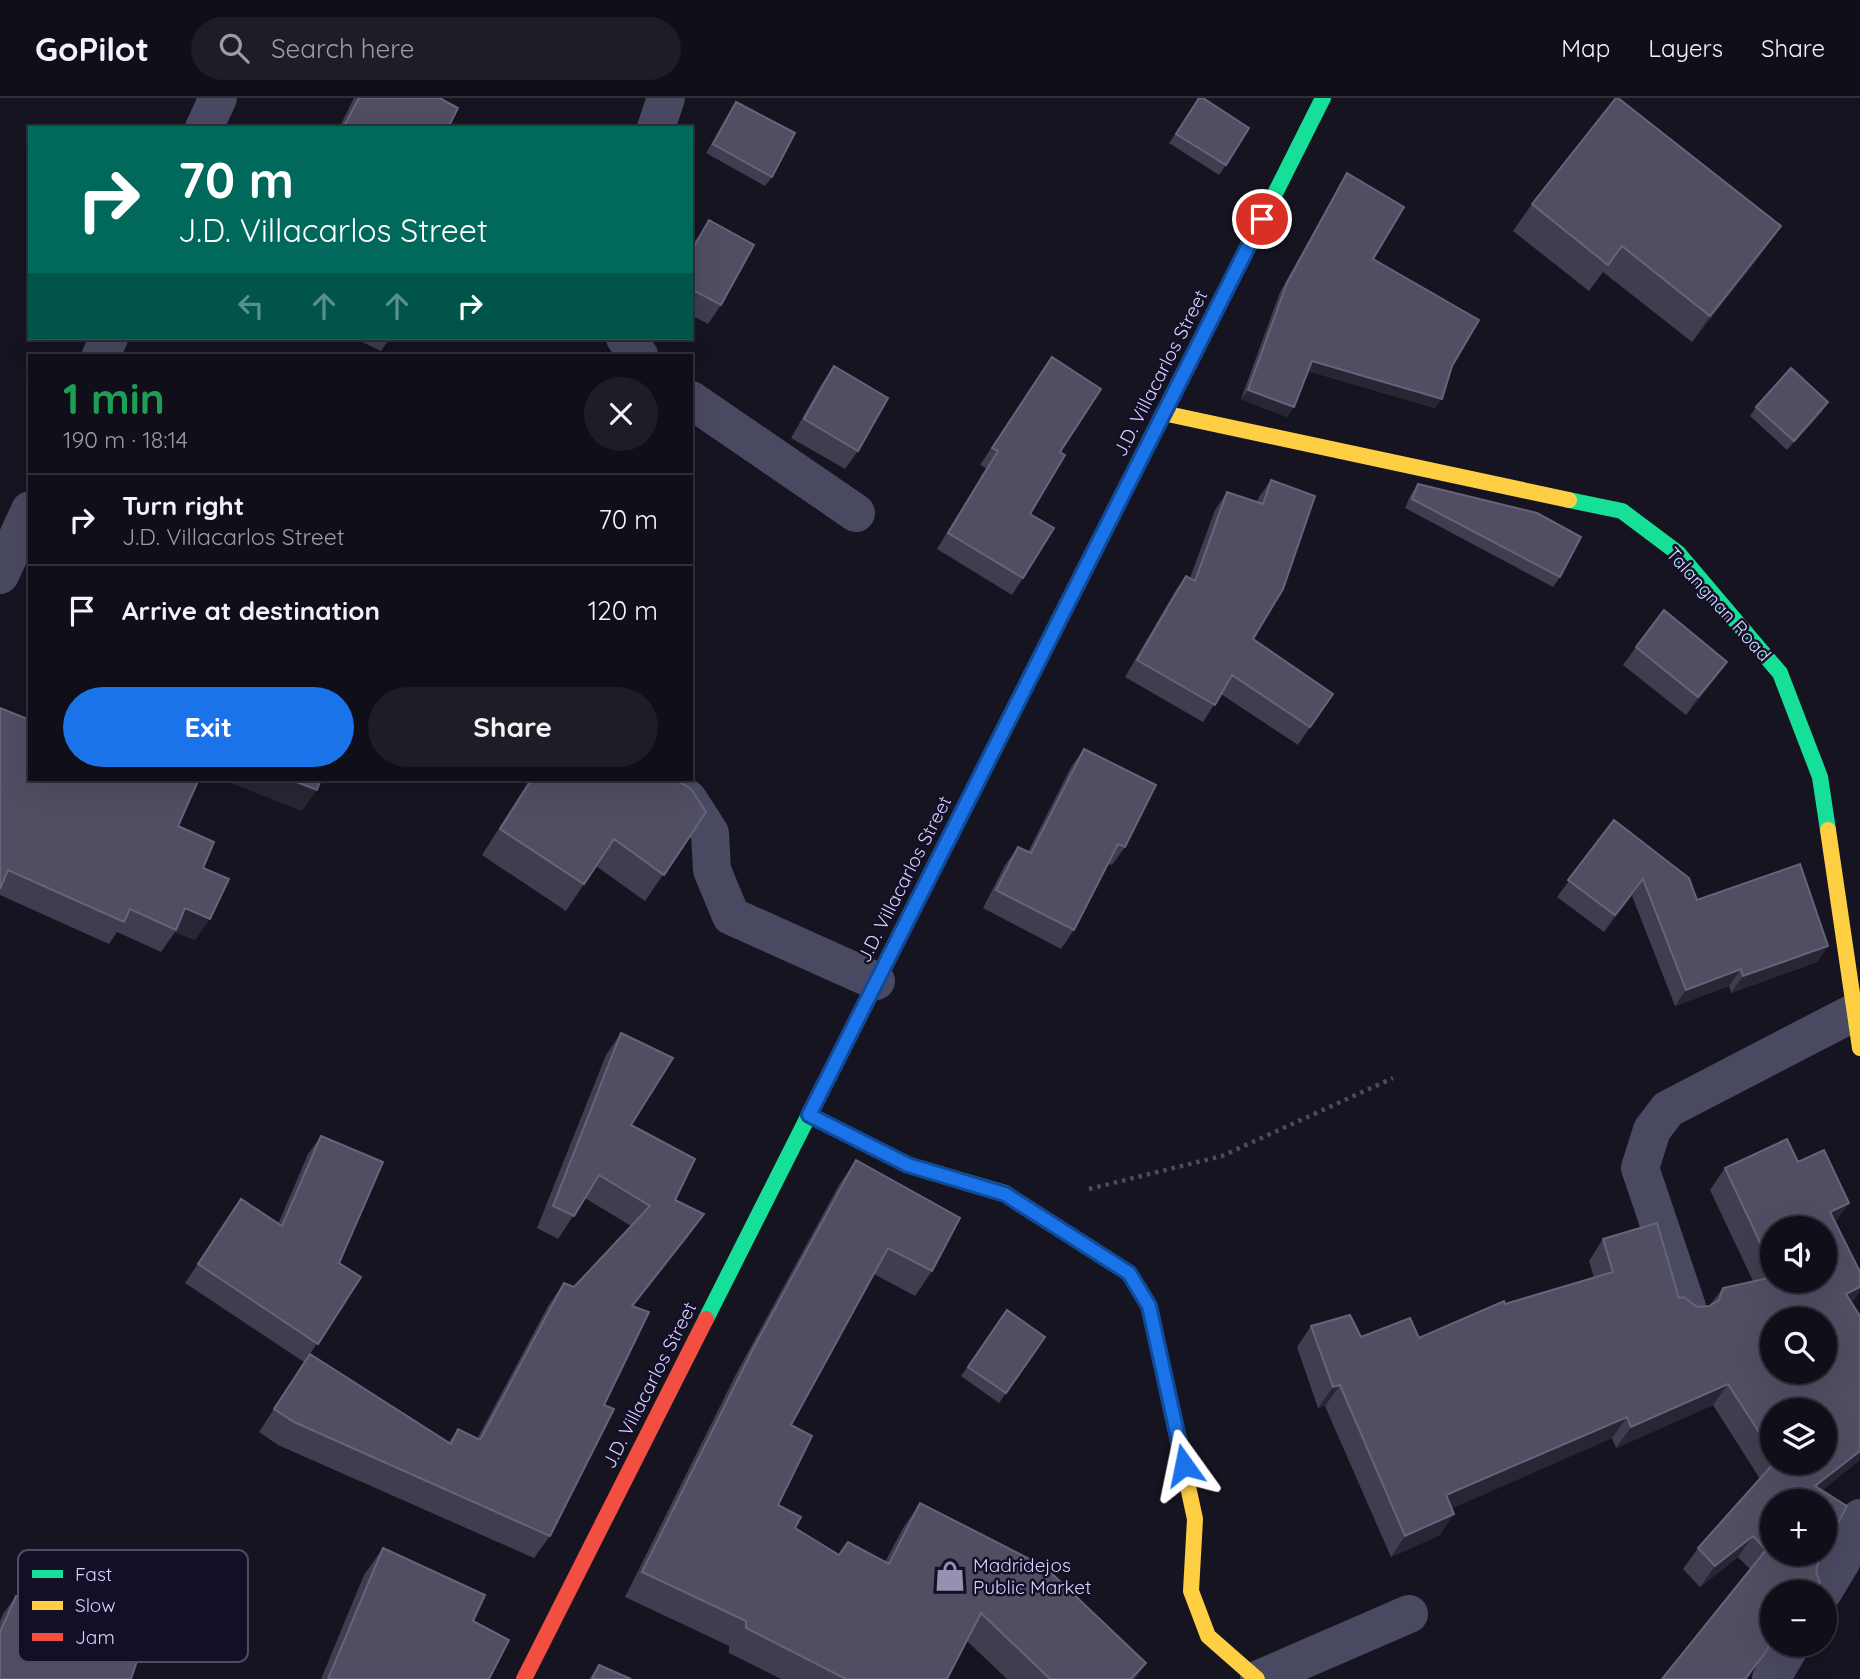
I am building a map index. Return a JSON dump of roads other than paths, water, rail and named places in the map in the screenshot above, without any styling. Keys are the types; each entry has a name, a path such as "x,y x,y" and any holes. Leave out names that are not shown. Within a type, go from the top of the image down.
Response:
{"street":[{"path":"205,126 218,98"},
{"path":"657,126 666,98"},
{"name":"J.D. Villacarlos Street","path":"524,1679 1323,98"},
{"path":"627,340 638,354"},
{"path":"693,401 856,513"},
{"name":"Talangnan Road","path":"1163,413 1622,511 1678,553 1780,673 1820,777 1858,1030"},
{"path":"0,575 28,514"},
{"path":"656,781 688,799 710,833 712,870 731,916 876,981"},
{"path":"1687,1307 1640,1168 1652,1130 1668,1109 1858,1030"},
{"path":"809,1115 908,1165 1005,1194 1129,1273 1149,1306 1195,1519 1191,1591 1208,1636 1258,1679 1409,1614"},
{"path":"1830,1580 1860,1518"},
{"path":"1771,1679 1784,1657"}],"place":[{"name":"Madridejos Public Market","path":"950,1576"}]}
